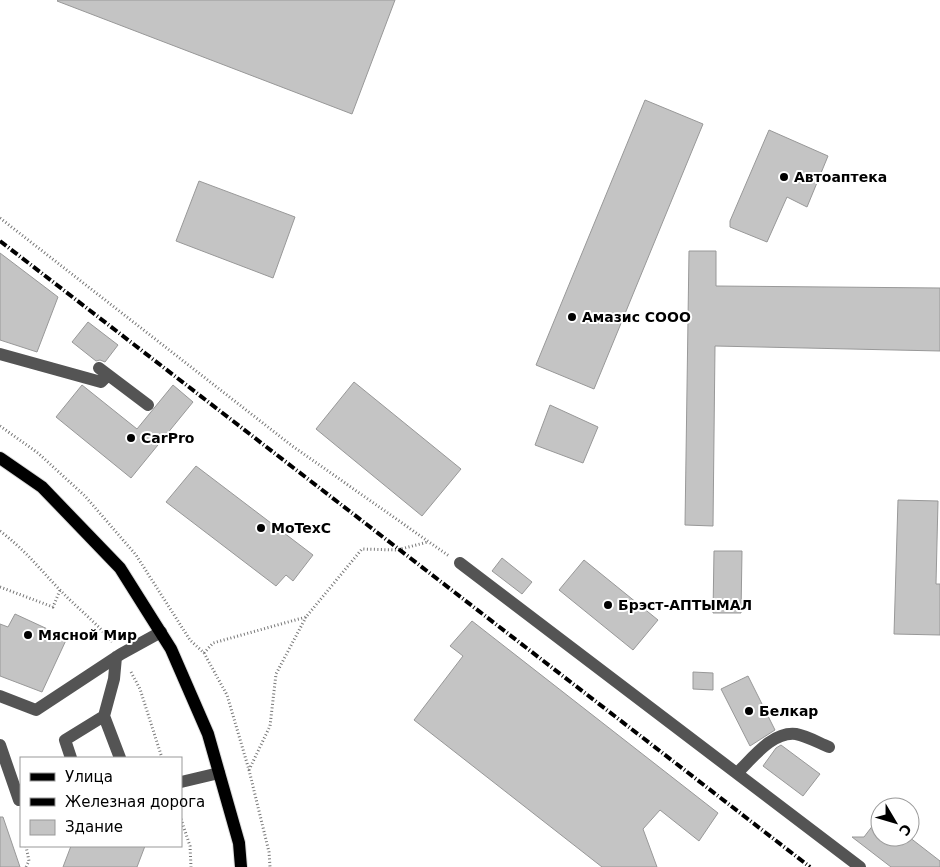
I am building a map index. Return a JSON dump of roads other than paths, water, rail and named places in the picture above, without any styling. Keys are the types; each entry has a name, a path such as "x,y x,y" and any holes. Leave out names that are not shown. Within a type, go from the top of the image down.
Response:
{"main road":[{"path":"0,458 42,487 120,568 161,632 171,649 208,734 239,843 241,867"}],"lane":[{"path":"0,354 102,382 104,372 148,405"},
{"path":"460,563 860,867"},
{"path":"0,696 36,710 118,656 161,632"},
{"path":"118,656 114,680 104,716 120,757"},
{"path":"71,757 65,740 104,716"},
{"path":"738,773 772,741 784,735 797,734 829,747"},
{"path":"0,745 20,800"},
{"path":"182,782 219,773"}],"railway":[{"path":"0,241 810,867"}],"place":[{"name":"Автоаптека","path":"784,177"},
{"name":"Амазис СООО","path":"572,317"},
{"name":"CarPro","path":"131,438"},
{"name":"MoTexC","path":"261,528"},
{"name":"Брэст-АПТЫМАЛ","path":"608,605"},
{"name":"Мясной Мир","path":"28,635"},
{"name":"Белкар","path":"749,711"}]}
